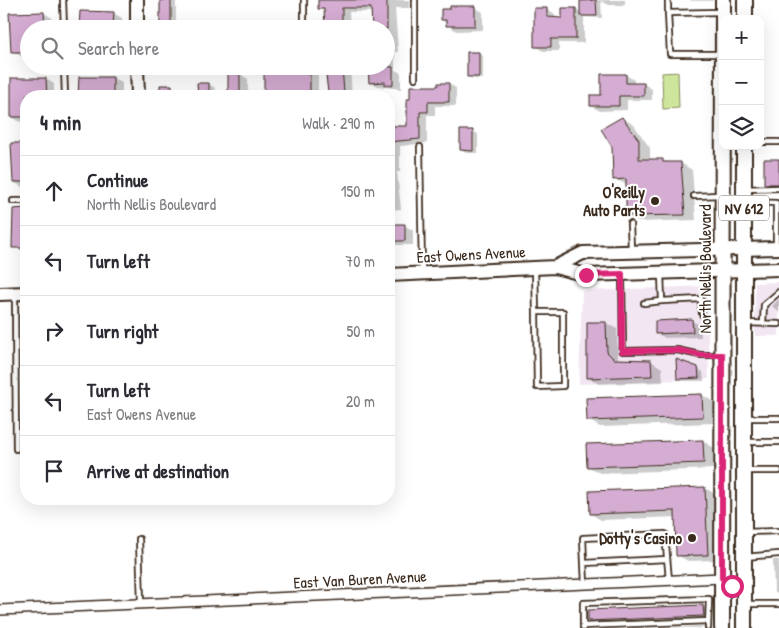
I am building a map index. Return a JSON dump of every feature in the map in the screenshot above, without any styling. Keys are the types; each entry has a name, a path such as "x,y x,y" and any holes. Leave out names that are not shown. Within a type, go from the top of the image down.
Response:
{"main road":[{"path":"137,0 137,20"},
{"path":"745,0 745,15"},
{"name":"North Nellis Boulevard","path":"722,628 723,60"},
{"path":"137,75 138,90"},
{"name":"NV 612","path":"744,150 744,628"},
{"name":"East Owens Avenue","path":"555,267 582,252 778,248"},
{"name":"East Owens Avenue","path":"395,275 555,267 586,275 779,269"},
{"path":"0,294 20,293"},
{"path":"722,578 730,583 736,594 737,628"}],"street":[{"name":"East Van Buren Avenue","path":"0,610 722,578"}],"lane":[{"path":"63,0 64,20"},
{"path":"304,0 304,20"},
{"path":"415,0 415,78"},
{"path":"668,0 670,54 719,54"},
{"path":"668,13 723,6"},
{"path":"64,75 65,90"},
{"path":"764,142 779,142"},
{"path":"420,147 422,273"},
{"path":"744,195 779,188"},
{"path":"694,196 722,195"},
{"path":"744,195 776,203 778,248"},
{"path":"13,202 20,201"},
{"path":"630,224 631,251"},
{"path":"535,268 537,387 562,386 562,312 536,312"},
{"path":"661,272 662,300"},
{"path":"622,274 622,351 677,350 700,355 722,355"},
{"path":"762,323 764,305 779,292"},
{"path":"644,303 662,300 701,300 702,314"},
{"path":"744,323 779,324"},
{"path":"16,449 20,324"},
{"path":"744,418 779,418"},
{"path":"744,442 779,442"},
{"path":"744,471 779,471"},
{"path":"744,532 779,531"},
{"path":"585,584 583,538 665,534 669,580"},
{"path":"139,539 141,604"},
{"path":"744,557 779,554"},
{"path":"584,564 667,559"},
{"path":"708,622 583,627 583,604 709,599 708,628"},
{"path":"744,604 779,604"}],"shaded area":[{"path":"779,282 779,336 755,336 755,283"},
{"path":"707,286 709,379 579,384 582,291"}],"green space":[{"path":"678,72 679,108 663,109 662,73"}],"building":[{"path":"160,0 171,0 171,20 160,20"},
{"path":"318,0 387,0 387,20 372,20 371,8 342,8 342,20 325,20 324,9 318,9"},
{"path":"596,0 597,16 580,16 580,1"},
{"path":"450,6 475,6 475,26 446,26 446,20 441,20 441,9 450,9"},
{"path":"534,8 547,8 547,17 562,18 562,8 576,8 576,39 551,39 551,47 534,47"},
{"path":"80,11 114,12 114,20 80,20"},
{"path":"44,12 44,20 20,20 20,52 11,52 9,13"},
{"path":"467,52 479,52 479,77 467,77"},
{"path":"601,74 626,74 626,83 644,83 644,96 619,96 619,106 590,106 590,95 601,95"},
{"path":"228,75 240,75 240,90 228,90"},
{"path":"264,75 310,75 310,90 264,90"},
{"path":"326,75 343,75 344,90 328,90"},
{"path":"369,75 393,75 393,85 385,85 385,82 369,83"},
{"path":"79,77 113,77 113,90 78,90"},
{"path":"11,78 46,78 47,90 20,90 20,117 11,117"},
{"path":"197,83 209,83 209,90 198,90"},
{"path":"438,83 449,83 449,102 428,102 428,112 420,112 420,139 395,141 395,126 407,126 407,99 410,99 410,86 438,86"},
{"path":"160,85 172,85 172,90 160,90"},
{"path":"622,117 639,140 639,159 663,159 663,162 681,162 685,215 626,216 626,179 613,180 612,147 601,129"},
{"path":"460,130 473,130 473,151 460,150"},
{"path":"11,143 20,143 20,182 13,182"},
{"path":"764,159 779,159 779,184 764,184"},
{"path":"20,208 20,248 12,248 13,209"},
{"path":"395,224 405,224 405,241 395,241"},
{"path":"692,319 693,332 655,334 655,321"},
{"path":"587,322 606,322 607,352 614,359 651,360 652,376 587,378"},
{"path":"676,359 698,367 699,378 677,379"},
{"path":"702,394 703,417 587,421 586,398"},
{"path":"703,440 704,463 587,467 586,444"},
{"path":"705,487 708,555 676,556 675,511 590,514 589,491"},
{"path":"703,605 704,616 588,621 588,610"}],"place":[{"name":"O'Reilly Auto Parts","path":"655,201"},
{"name":"Dotty's Casino","path":"692,538"}],"route":[{"path":"586,275 622,274 622,351 677,350 700,355 722,355 722,578 732,586"}]}
